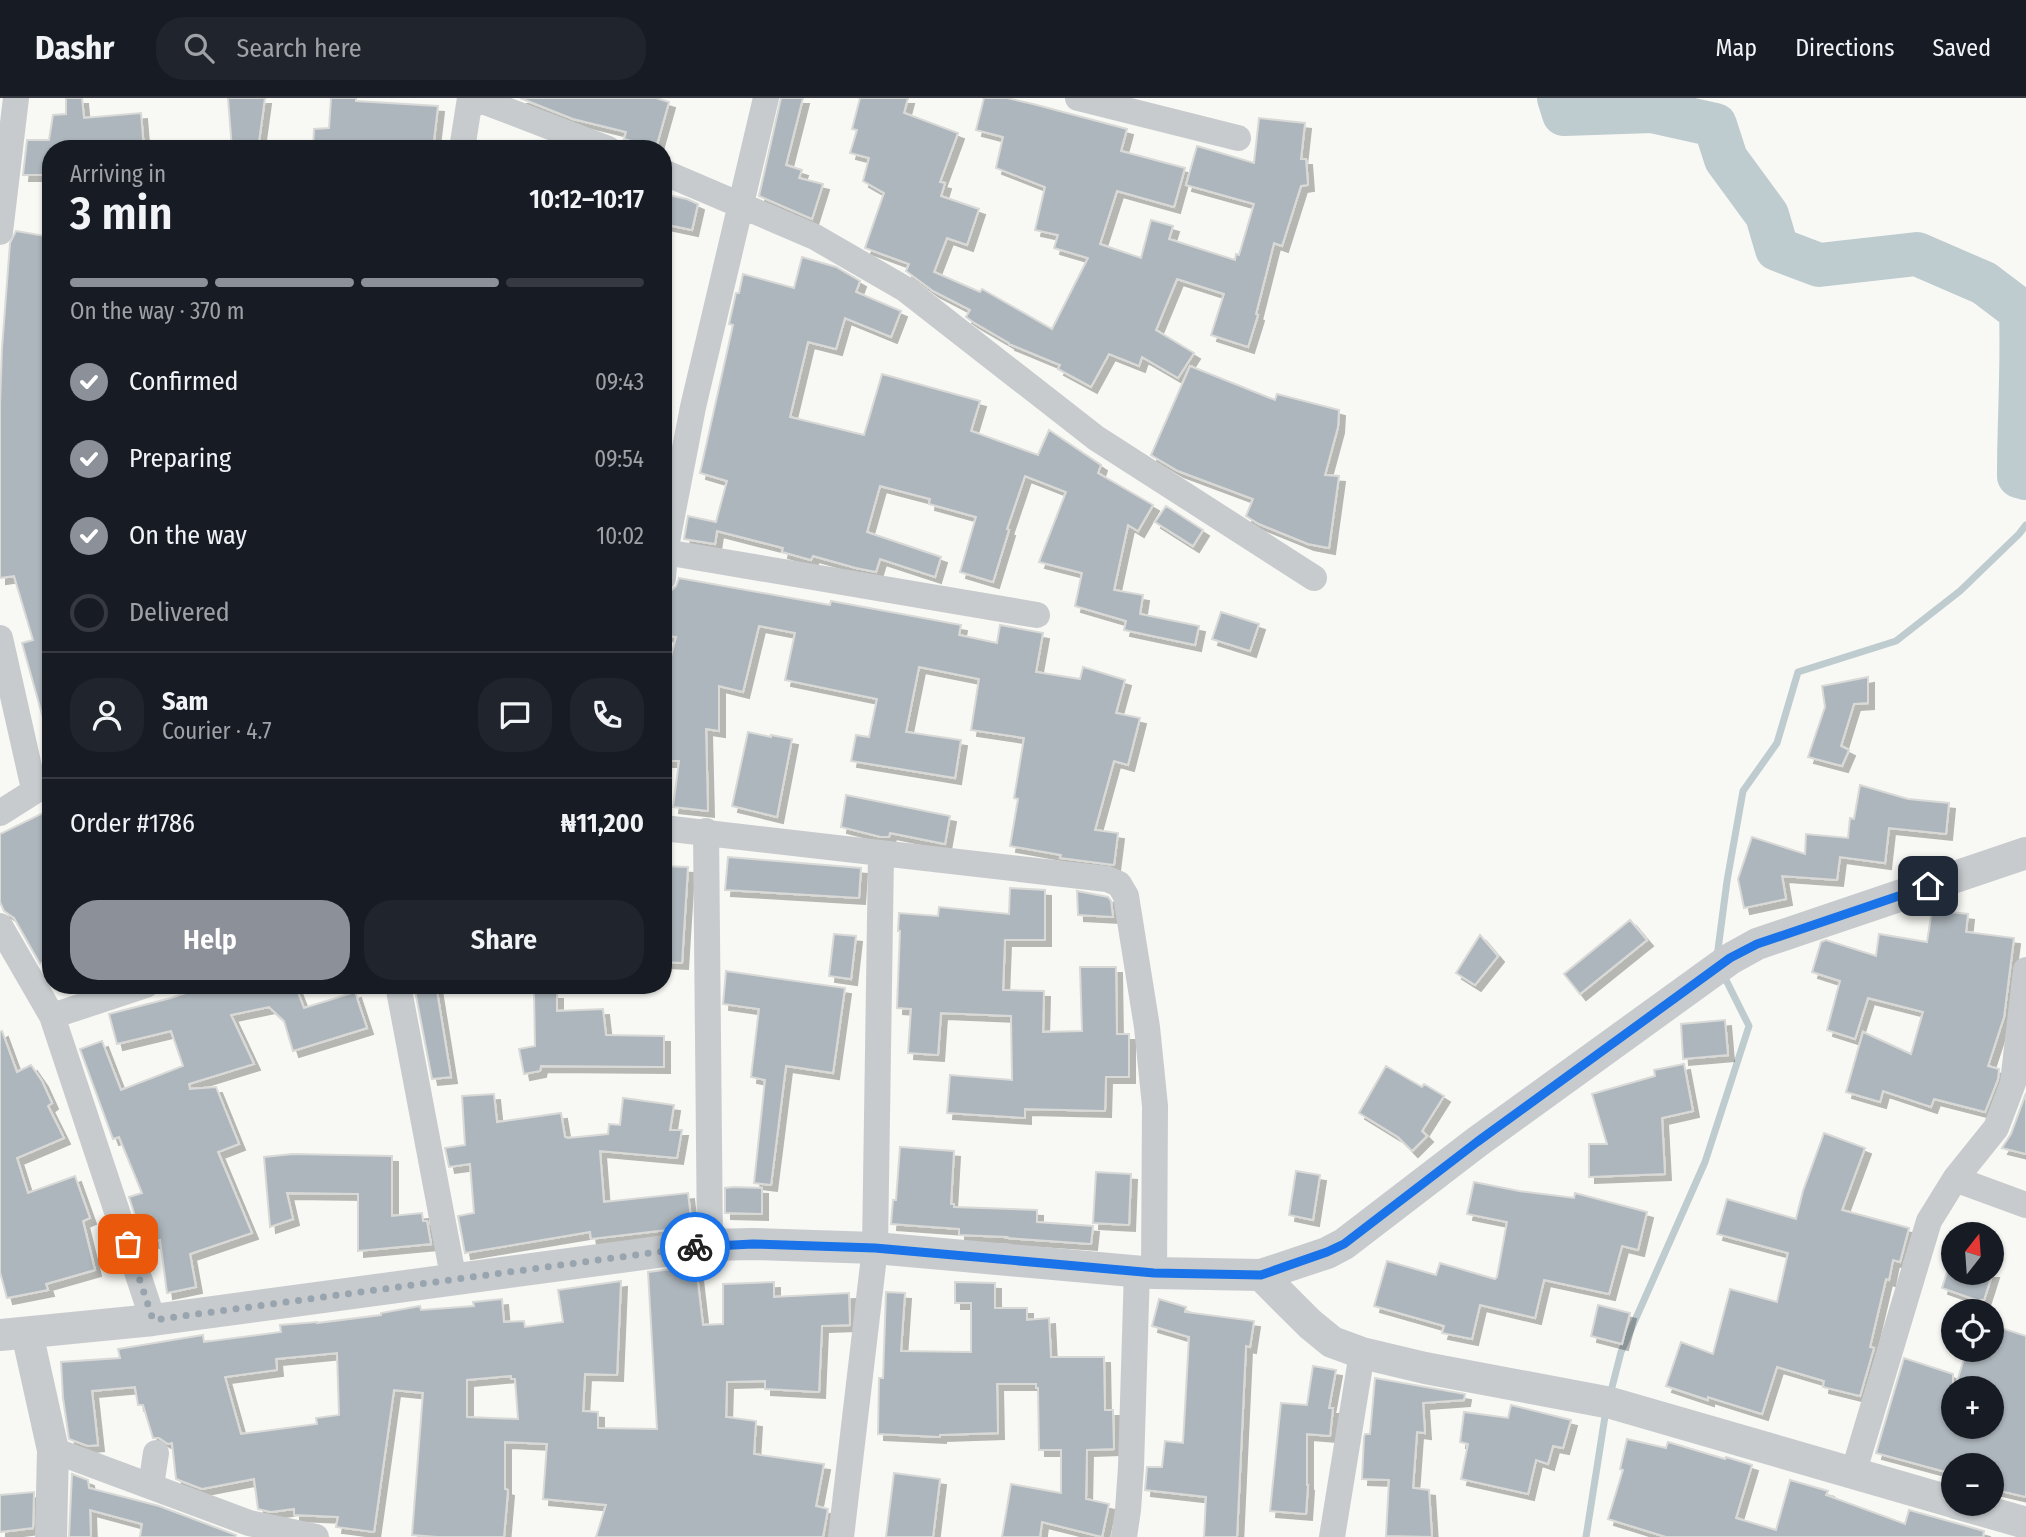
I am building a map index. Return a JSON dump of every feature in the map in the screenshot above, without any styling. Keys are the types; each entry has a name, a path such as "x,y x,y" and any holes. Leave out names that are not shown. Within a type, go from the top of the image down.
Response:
{"street":[{"path":"0,232 16,98"},
{"path":"464,140 472,98 584,140"},
{"path":"672,516 693,407 766,98"},
{"path":"1078,98 1238,138"},
{"path":"672,176 815,237 905,289 1096,438 1314,578"},
{"path":"672,553 1037,615"},
{"path":"0,638 42,785 0,813"},
{"path":"672,829 1107,879 1119,884 1123,889 1146,1027 1155,1106 1146,1272 1124,1537"},
{"path":"706,831 710,1245"},
{"path":"51,1537 52,1450 13,1334 153,1320 710,1245 875,1248 1146,1272 1261,1275 1344,1244 1488,1134 1743,951 2026,853"},
{"path":"841,1537 875,1248 881,854"},
{"path":"0,926 52,1016 153,1320"},
{"path":"1853,1474 1929,1221 1955,1179 1996,1128 2013,1083 2026,970"},
{"path":"52,1016 119,994"},
{"path":"400,994 454,1281"},
{"path":"1955,1179 2026,1205"},
{"path":"1261,1275 1332,1342 1362,1353 1621,1406 1941,1499"},
{"path":"1332,1537 1362,1353"},
{"path":"52,1450 249,1523 316,1537"},
{"path":"151,1486 156,1453"},
{"path":"2001,1516 2026,1523"}],"building":[{"path":"66,98 82,98 84,118 141,113 143,140 49,140 53,115 66,114"},
{"path":"228,98 265,98 259,140 231,140"},
{"path":"331,98 438,106 434,140 313,140 314,129 329,128"},
{"path":"520,98 656,98 669,102 658,140 628,140 624,139 626,132 573,119"},
{"path":"781,98 803,98 786,165 802,170 799,178 823,184 812,219 759,196"},
{"path":"860,98 908,98 904,113 958,133 940,182 945,183 941,196 979,209 967,245 947,238 934,272 980,292 982,289 1052,329 1088,258 1054,248 1058,235 1035,230 1045,187 996,168 1003,137 976,130 984,98 1007,98 1127,129 1121,151 1185,168 1174,207 1117,191 1100,244 1141,258 1151,220 1173,226 1169,239 1235,260 1236,254 1239,255 1254,204 1186,185 1197,146 1254,163 1259,118 1305,123 1301,159 1306,159 1308,185 1301,186 1282,246 1274,243 1248,347 1211,335 1224,294 1177,279 1156,330 1194,353 1178,378 1142,357 1139,366 1109,354 1091,387 1058,369 1060,365 1009,344 973,322 966,317 970,310 933,291 906,271 909,264 865,248 884,193 863,181 869,158 850,153 857,130 852,129"},
{"path":"27,140 42,140 42,175 23,175"},
{"path":"672,196 698,204 692,230 672,226"},
{"path":"16,231 42,235 42,714 22,643 33,640 14,576 0,578 0,404 10,243"},
{"path":"802,257 836,267 860,281 856,292 901,311 891,337 845,318 836,349 808,342 790,417 864,435 882,374 980,401 971,431 1038,455 1049,430 1101,465 1098,473 1153,505 1138,531 1128,525 1114,590 1143,595 1140,614 1199,626 1195,645 1124,630 1126,621 1075,606 1082,573 1039,562 1066,492 1025,476 993,582 960,572 976,517 929,504 930,499 880,486 867,532 941,557 935,577 880,559 876,572 813,556 811,560 782,552 783,548 717,531 715,544 684,539 688,516 716,522 727,481 700,473 733,325 729,324 743,274 794,288"},
{"path":"1190,366 1275,400 1277,394 1339,410 1338,427 1325,475 1339,476 1329,548 1308,544 1259,524 1246,516 1253,499 1178,471 1151,455"},
{"path":"1166,506 1203,530 1193,546 1155,522"},
{"path":"679,578 830,605 831,601 961,625 959,635 997,643 1000,625 1043,633 1036,672 1080,679 1083,667 1125,680 1116,713 1140,718 1128,765 1114,761 1095,830 1118,833 1114,865 1060,858 1061,855 1010,846 1018,799 1014,798 1024,738 971,730 979,679 919,667 906,732 961,740 955,778 851,761 856,735 869,737 877,699 785,680 795,633 759,626 743,692 719,686 719,731 706,729 708,811 673,807 679,761 672,761 672,652 676,637 672,636 672,590"},
{"path":"1221,612 1259,624 1250,651 1212,639"},
{"path":"1868,677 1868,703 1854,704 1841,746 1849,750 1842,766 1808,757 1825,707 1822,686"},
{"path":"748,732 792,739 777,817 732,806"},
{"path":"1860,785 1908,799 1949,803 1946,834 1889,828 1885,863 1840,857 1837,880 1782,876 1786,899 1744,908 1738,879 1752,837 1805,854 1806,834 1848,838 1850,818 1854,819"},
{"path":"846,795 950,816 945,844 890,833 889,837 881,837 841,827"},
{"path":"42,813 40,964 14,918 4,911 0,902 0,834"},
{"path":"728,857 861,868 859,898 725,890"},
{"path":"672,866 688,867 682,963 672,962"},
{"path":"1010,888 1045,890 1045,940 1005,940 1003,990 1044,991 1043,1032 1082,1031 1080,967 1116,967 1117,1034 1129,1034 1129,1077 1106,1077 1105,1111 1025,1109 1025,1118 947,1113 950,1075 1012,1080 1011,1016 941,1013 938,1055 908,1053 911,1009 897,1008 899,913 938,916 939,907 1009,914"},
{"path":"1077,891 1108,897 1113,917 1078,915"},
{"path":"1932,910 1968,914 1966,932 2014,938 2004,1017 1988,1066 1999,1069 1998,1079 1985,1112 1934,1099 1931,1107 1883,1091 1880,1102 1846,1092 1863,1032 1911,1054 1923,1012 1868,998 1855,1039 1827,1030 1840,981 1812,972 1821,942 1826,940 1876,956 1879,934 1927,942"},
{"path":"1630,920 1647,940 1580,994 1564,974"},
{"path":"834,934 856,936 851,979 829,976"},
{"path":"1480,935 1498,956 1475,985 1456,973"},
{"path":"726,971 845,988 833,1073 786,1066 771,1185 754,1183 765,1080 751,1077 759,1009 723,1004"},
{"path":"183,994 299,994 304,1008 356,994 367,1028 293,1051 284,1021 269,1007 231,1015 254,1064 189,1084 190,1089 216,1087 239,1144 218,1152 252,1233 190,1254 196,1287 167,1293 160,1240 144,1244 129,1197 142,1193 119,1137 113,1139 80,1049 102,1041 121,1090 183,1066 171,1031 117,1044 109,1014"},
{"path":"416,994 437,994 451,1077 432,1079"},
{"path":"534,994 557,994 557,1011 603,1009 606,1035 664,1036 664,1067 541,1066 540,1071 524,1074 519,1049 535,1046"},
{"path":"1725,1020 1728,1055 1683,1059 1681,1024"},
{"path":"2,1031 17,1072 31,1065 42,1081 52,1103 48,1106 64,1138 17,1158 28,1193 75,1176 90,1218 83,1221 95,1270 46,1284 48,1290 7,1298 0,1272"},
{"path":"1684,1064 1693,1111 1662,1118 1665,1174 1589,1177 1589,1144 1607,1144 1592,1094 1655,1076 1654,1070"},
{"path":"1386,1066 1422,1087 1424,1084 1444,1096 1422,1131 1427,1136 1412,1151 1398,1137 1359,1113"},
{"path":"2026,1093 2026,1154 2002,1148 2011,1134"},
{"path":"494,1094 497,1122 561,1113 565,1137 568,1138 608,1134 609,1124 620,1125 623,1098 674,1105 670,1130 682,1130 677,1158 600,1151 604,1202 688,1193 692,1227 591,1239 590,1232 465,1253 458,1216 474,1213 470,1164 449,1167 445,1148 465,1145 462,1096"},
{"path":"1824,1133 1865,1148 1842,1210 1909,1228 1900,1262 1893,1260 1889,1280 1886,1279 1870,1347 1874,1348 1860,1396 1823,1387 1824,1381 1777,1367 1762,1414 1666,1386 1681,1342 1713,1354 1730,1289 1777,1302 1788,1253 1717,1234 1727,1199 1796,1219"},
{"path":"900,1147 954,1151 951,1204 954,1204 954,1207 1037,1210 1037,1222 1093,1226 1091,1244 959,1235 959,1229 891,1224 893,1200 896,1200"},
{"path":"293,1154 392,1156 392,1216 422,1213 423,1221 427,1221 431,1244 358,1251 358,1194 287,1193 293,1219 270,1227 264,1157"},
{"path":"1296,1171 1320,1175 1313,1220 1289,1215"},
{"path":"1096,1172 1131,1174 1129,1225 1093,1223"},
{"path":"1474,1182 1574,1198 1575,1193 1647,1212 1638,1250 1622,1246 1609,1294 1544,1280 1535,1318 1480,1305 1472,1339 1442,1333 1444,1326 1374,1306 1387,1261 1436,1275 1440,1263 1495,1279 1497,1277 1507,1222 1467,1214"},
{"path":"725,1188 762,1188 762,1214 725,1213"},
{"path":"696,1266 703,1325 723,1324 723,1284 774,1282 774,1297 849,1293 850,1325 822,1326 819,1392 765,1389 765,1381 727,1382 726,1417 756,1421 754,1454 824,1464 816,1506 828,1509 823,1537 596,1537 606,1505 543,1499 547,1444 505,1442 505,1489 508,1490 504,1537 412,1535 423,1393 394,1390 374,1532 336,1527 338,1517 294,1515 294,1509 271,1512 258,1509 254,1479 202,1489 176,1479 172,1443 153,1438 143,1405 138,1405 135,1387 92,1391 98,1445 88,1446 69,1439 61,1362 120,1358 118,1349 203,1335 204,1342 281,1332 280,1325 381,1315 420,1306 421,1310 474,1306 473,1302 502,1299 504,1322 524,1321 525,1327 563,1322 558,1290 621,1281 617,1375 585,1374 583,1411 598,1412 598,1428 657,1429 648,1272","holes":["337,1353 339,1415 316,1418 317,1424 241,1434 225,1377 277,1370 276,1359","511,1376 511,1379 515,1379 518,1419 467,1417 467,1380"]},
{"path":"955,1282 995,1283 995,1308 1027,1308 1027,1320 1049,1318 1051,1357 1104,1357 1105,1410 1113,1410 1114,1449 1087,1450 1086,1499 1109,1504 1102,1537 1042,1522 1040,1537 1002,1537 1011,1484 1061,1493 1061,1450 1039,1450 1036,1384 997,1384 998,1433 940,1437 878,1434 879,1378 883,1378 886,1292 905,1293 901,1351 971,1352 971,1303 955,1303"},
{"path":"1943,1285 1989,1285 1984,1299 1973,1299 1942,1288"},
{"path":"1159,1299 1186,1307 1185,1312 1254,1321 1250,1347 1246,1346 1237,1537 1204,1537 1206,1497 1145,1490 1147,1467 1162,1467 1165,1441 1183,1443 1189,1337 1152,1326"},
{"path":"1598,1305 1630,1313 1622,1344 1591,1336"},
{"path":"2004,1329 2026,1336 2026,1497 2004,1492 2004,1453 1941,1453 1941,1471 1876,1453 1904,1358 1953,1374 1941,1376 1941,1439 2004,1439 2004,1376 1959,1376 1963,1362 2004,1362"},
{"path":"1313,1366 1336,1370 1329,1408 1333,1408 1330,1436 1307,1434 1306,1514 1270,1511 1281,1403 1307,1405"},
{"path":"1375,1378 1465,1394 1464,1400 1423,1403 1425,1433 1417,1432 1413,1488 1429,1490 1432,1537 1386,1536 1389,1480 1362,1479 1364,1437 1365,1434 1370,1434"},
{"path":"1511,1405 1571,1420 1563,1448 1553,1446 1548,1464 1536,1460 1528,1494 1461,1479 1468,1444 1460,1442 1464,1412 1508,1418"},
{"path":"1627,1439 1666,1448 1668,1442 1752,1465 1736,1518 1776,1530 1790,1480 1828,1491 1826,1495 1905,1524 1909,1510 1984,1531 1983,1537 1666,1537 1608,1519 1623,1470 1620,1469"},
{"path":"894,1473 940,1479 933,1537 886,1537"},
{"path":"72,1474 88,1480 89,1488 159,1506 236,1535 140,1537 142,1524 90,1510 91,1537 69,1537"},
{"path":"34,1492 33,1528 0,1532 0,1495"}],"waterway":[{"path":"1559,98 1564,114 1652,111 1715,125 1726,159 1767,215 1777,249 1819,265 1917,254 1984,283 2021,311 2019,476 2026,478"},
{"path":"1717,957 1743,791 1777,743 1798,672 1896,641 1960,591 2026,525"},
{"path":"1610,1395 1621,1352 1705,1162 1749,1026 1723,974"},
{"path":"1586,1537 1606,1410"}],"way so far":[{"path":"128,1244 153,1320 695,1247"}],"route":[{"path":"695,1247 753,1244 875,1248 1154,1273 1261,1275 1344,1244 1477,1142 1730,958 1757,944 1928,886"}]}
